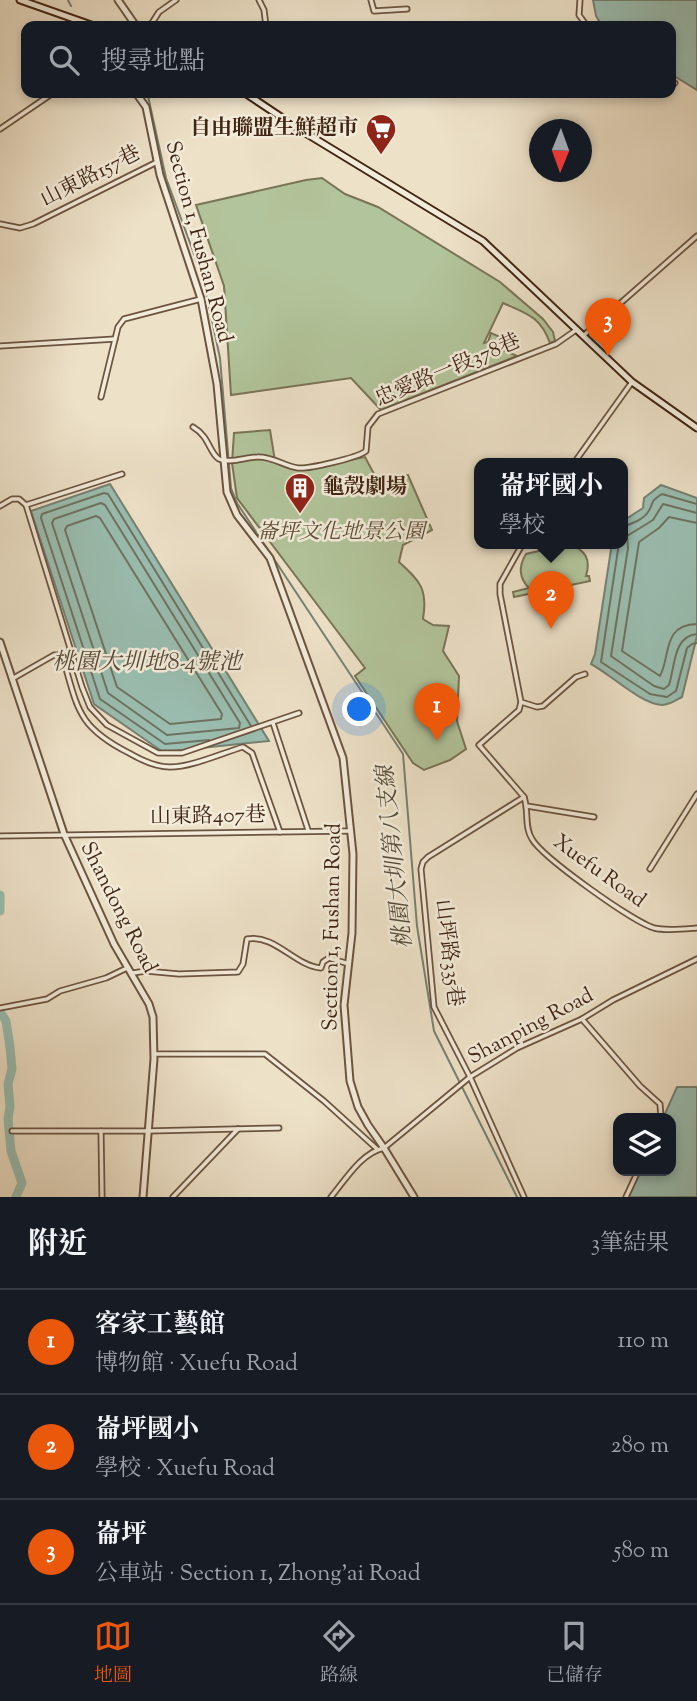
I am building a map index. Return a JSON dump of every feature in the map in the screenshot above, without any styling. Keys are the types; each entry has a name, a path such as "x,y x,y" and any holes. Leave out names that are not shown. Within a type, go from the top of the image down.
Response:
{"street":[{"path":"20,0 80,21"},
{"path":"118,0 133,21"},
{"path":"153,21 159,12 176,0"},
{"path":"259,0 265,21"},
{"path":"372,0 374,12 407,9"},
{"path":"580,0 579,16 583,21"},
{"path":"0,129 46,98"},
{"name":"Section 1, Fushan Road","path":"140,98 146,107 157,162 201,299 213,353 228,460 226,492 237,514 270,558 343,758 352,831 353,907 344,1005 350,1081 358,1107 414,1197"},
{"path":"252,98 483,241 632,382 697,428"},
{"name":"山東路157巷","path":"0,224 20,228 33,224 157,162"},
{"path":"583,336 697,236"},
{"path":"101,397 118,327 124,319 201,299"},
{"name":"忠愛路一段378巷","path":"228,460 260,456 299,468 361,454 366,451 368,427 378,414 556,344 576,330"},
{"path":"0,346 115,339"},
{"path":"578,458 632,382"},
{"path":"193,426 205,434 216,456 228,460"},
{"path":"26,505 122,474"},
{"path":"0,506 12,499 19,499 26,505 82,687 90,707 107,725 158,753 182,753 299,713"},
{"path":"520,549 500,583 500,594 522,702 537,707 543,706 576,677 585,674"},
{"name":"Shandong Road","path":"0,642 64,834 114,944 133,973 153,1017 154,1054 143,1197"},
{"path":"12,679 54,655 62,655 76,705 90,728 109,743 149,764 170,768 243,747 252,753 280,832"},
{"name":"Xuefu Road","path":"522,702 519,710 479,745 524,797 528,833 536,846 601,898 653,928 697,928"},
{"path":"273,723 308,830"},
{"path":"650,869 697,794"},
{"name":"山坪路335巷","path":"470,1077 434,1007 421,869 428,858 524,797"},
{"path":"527,806 594,817"},
{"name":"山東路407巷","path":"0,836 352,831"},
{"path":"133,973 238,972 243,964 247,939 254,938 274,945 313,967 321,968 329,958 349,964"},
{"name":"Shanping Road","path":"384,1148 470,1077 517,1048 697,959"},
{"path":"1,1008 47,999 60,991 106,978 129,967"},
{"path":"582,1018 640,1086 660,1104 661,1113"},
{"path":"154,1054 265,1054 324,1101 377,1149"},
{"path":"470,1077 524,1197"},
{"path":"173,1197 240,1128"},
{"path":"12,1131 279,1128"},
{"path":"101,1131 102,1197"},
{"path":"331,1197 361,1160 377,1149 384,1148"},
{"path":"626,1197 636,1176"}],"green space":[{"path":"322,178 345,194 378,207 500,282 543,319 553,332 555,341 550,343 542,327 532,317 503,303 484,343 488,342 491,333 500,337 496,347 517,356 381,410 351,378 231,395 224,286 196,205"},
{"name":"崙坪文化地景公園","path":"270,430 275,461 298,470 365,457 380,485 408,475 432,530 403,545 399,562 421,586 424,600 423,619 433,625 449,626 443,651 459,676 457,721 466,749 450,760 424,770 413,763 355,676 365,668 237,498 232,463 234,433"},
{"path":"548,549 580,549 586,556 586,576 589,576 590,581 514,597 513,592 529,588 521,572 526,554"}],"water":[{"path":"593,0 697,0 697,90 676,77 676,21 599,21"},
{"name":"桃園大圳地8-4號池","path":"110,484 269,741 163,752 94,704 31,511"},
{"path":"661,485 697,498 697,636 682,697 662,705 645,700 591,664 595,654 611,549 628,549 628,518 643,508 644,498"},
{"path":"677,1087 697,1087 697,1197 627,1197 637,1176 676,1176 676,1113 665,1113"}],"waterway":[{"name":"桃園大圳第八支線","path":"68,0 71,6"},
{"name":"桃園大圳第八支線","path":"148,98 166,178 203,278 220,358 231,488 237,503 403,754 417,926 434,1031 517,1197"},
{"path":"0,895 0,911"},
{"path":"0,1012 6,1021 12,1069 8,1084 11,1151 22,1183 16,1197"}],"place":[{"name":"自由聯盟生鮮超市","path":"381,156"},
{"name":"崙坪","path":"608,356"},
{"name":"龜殼劇場","path":"300,515"},
{"name":"崙坪國小","path":"551,629"},
{"name":"客家工藝館","path":"437,741"}]}
